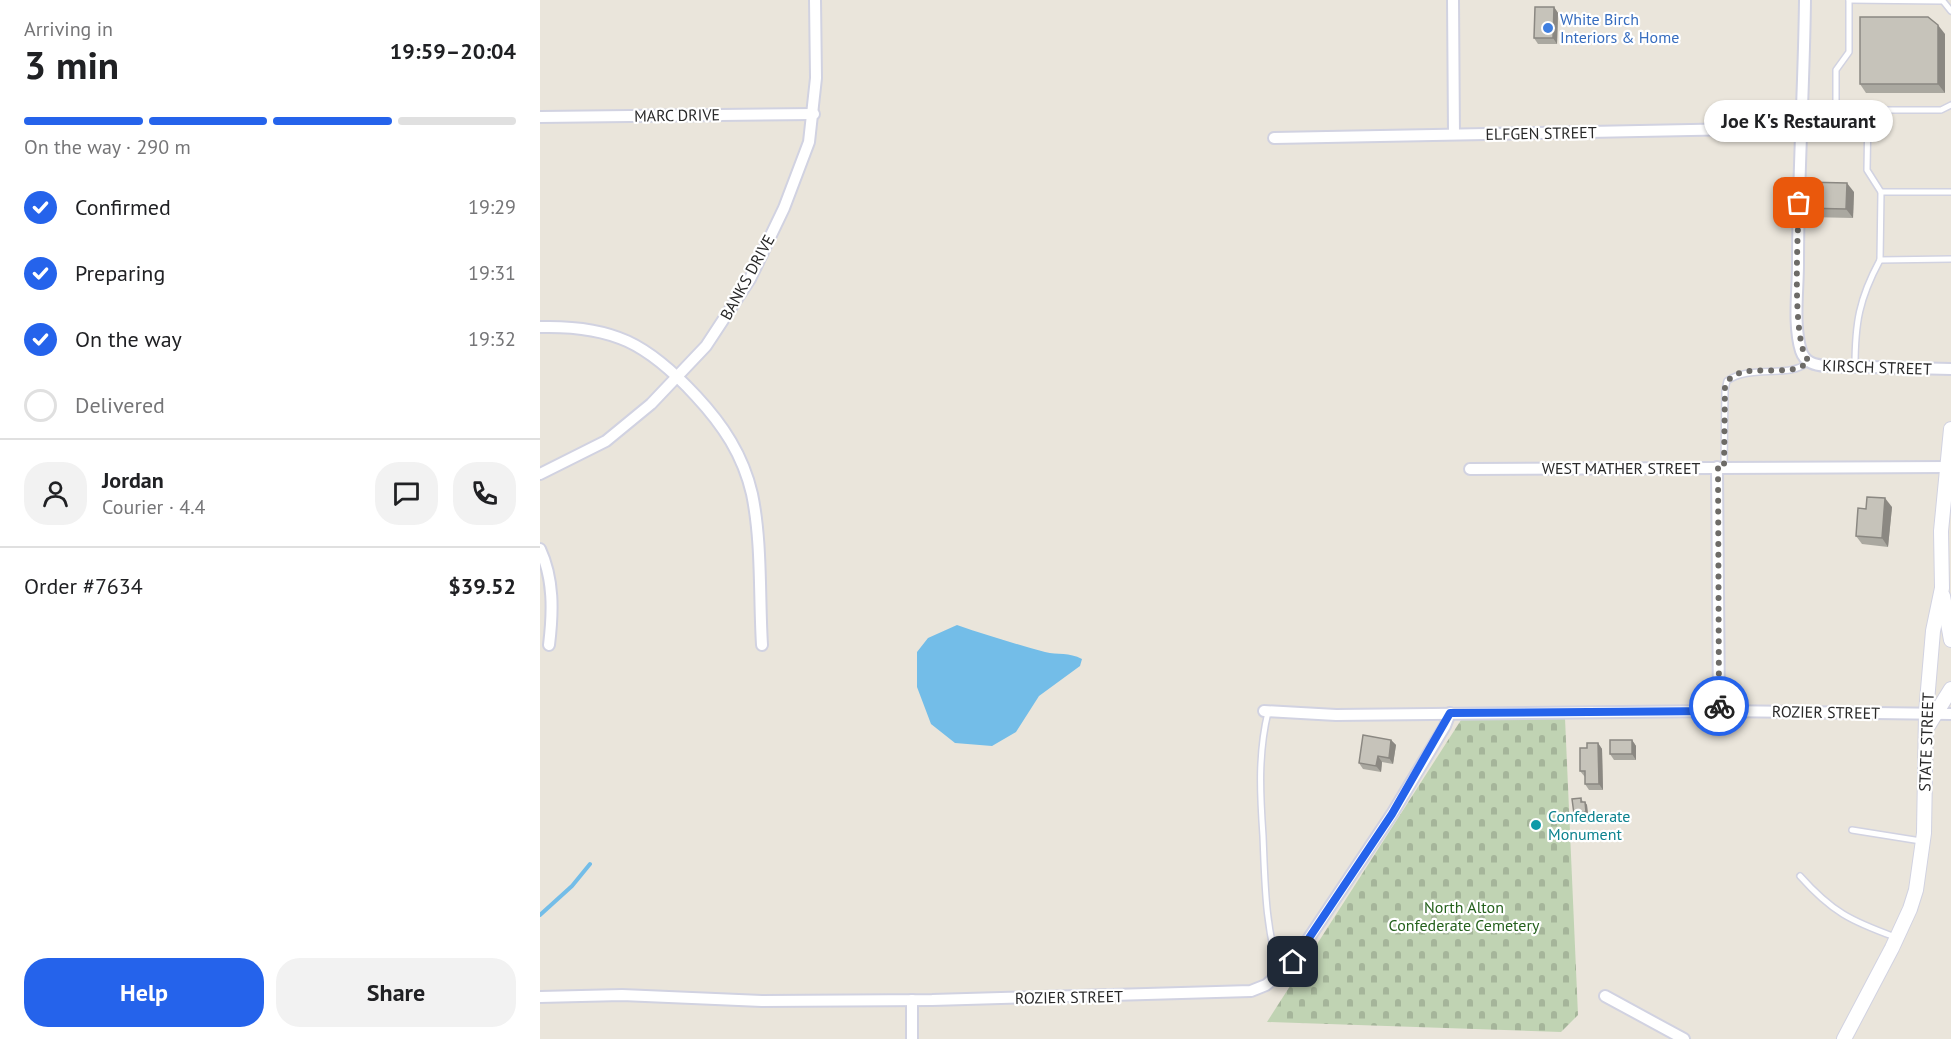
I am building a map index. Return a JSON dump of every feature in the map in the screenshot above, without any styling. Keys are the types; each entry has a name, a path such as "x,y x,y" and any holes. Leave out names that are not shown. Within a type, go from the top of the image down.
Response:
{"street":[{"name":"BANKS DRIVE","path":"540,474 606,441 651,404 706,346 750,279 799,172 814,114 815,0"},
{"path":"1453,0 1454,134"},
{"name":"KIRSCH STREET","path":"1804,0 1804,109 1798,225 1798,321 1802,352 1809,361 1826,366 1951,369"},
{"name":"ELFGEN STREET","path":"1274,138 1742,129 1769,123 1804,109"},
{"name":"MARC DRIVE","path":"540,117 814,114"},
{"path":"540,327 581,328 623,339 660,360 718,420 734,446 747,475 755,515 762,645"},
{"name":"STATE STREET","path":"1847,1038 1897,937 1916,890 1922,842 1933,631 1942,588 1946,543 1951,429"},
{"path":"1719,711 1721,467"},
{"name":"WEST MATHER STREET","path":"1470,469 1948,467"},
{"path":"540,549 546,562 551,592 549,645"},
{"path":"1942,588 1951,640"},
{"path":"1930,718 1951,689"},
{"name":"ROZIER STREET","path":"1266,712 1336,715 1719,711 1930,718 1951,714"},
{"name":"ROZIER STREET","path":"540,997 622,995 762,1001 912,1000 1237,993 1266,985 1281,975 1314,934 1392,814 1450,713"},
{"path":"1605,996 1684,1039"},
{"path":"912,1000 912,1039"}],"lane":[{"path":"1836,109 1836,70 1849,52 1849,1 1943,1 1951,11"},
{"path":"1804,109 1941,110 1951,105"},
{"path":"1855,367 1855,336 1863,291 1880,260 1881,192 1867,170 1868,110"},
{"path":"1881,192 1951,192"},
{"path":"1880,260 1951,259"},
{"path":"1721,467 1727,381 1752,372 1796,368 1809,361"},
{"path":"1266,712 1260,754 1260,798 1267,927 1281,975"},
{"path":"1851,830 1922,842"},
{"path":"1800,876 1821,900 1847,919 1897,937"}],"green space":[{"name":"North Alton Confederate Cemetery","path":"1565,718 1578,1015 1561,1032 1267,1022 1461,720"}],"water":[{"path":"957,625 1045,652 1077,657 1082,659 1080,666 1039,696 1016,732 992,746 955,743 931,724 917,687 917,652 928,638"}],"building":[{"name":"White Birch Interiors & Home","path":"1535,7 1554,7 1553,38 1534,38"},
{"path":"1860,17 1928,17 1938,25 1938,84 1860,84"},
{"path":"1803,182 1847,183 1846,209 1802,208"},
{"path":"1867,497 1885,498 1882,538 1856,536 1858,508 1866,509"},
{"path":"1363,735 1391,740 1389,758 1378,756 1376,766 1359,763"},
{"path":"1610,740 1632,740 1632,754 1610,754"},
{"path":"1587,743 1598,743 1599,784 1585,784 1585,771 1580,771 1580,748 1587,748"},
{"path":"1581,798 1581,802 1585,802 1586,812 1574,814 1572,799"}],"waterway":[{"path":"540,915 572,886 590,864"}],"way so far":[{"path":"1719,706 1716,525 1718,467 1724,467 1725,385 1727,381 1738,375 1796,368 1809,361 1805,359 1802,352 1798,321 1799,203"}],"place":[{"name":"White Birch Interiors & Home","path":"1548,28"},
{"name":"Joe K's Restaurant","path":"1799,203"},
{"name":"Confederate Monument","path":"1536,825"}],"route":[{"path":"1293,962 1314,934 1392,814 1445,726 1450,713 1719,711 1719,706"}]}
